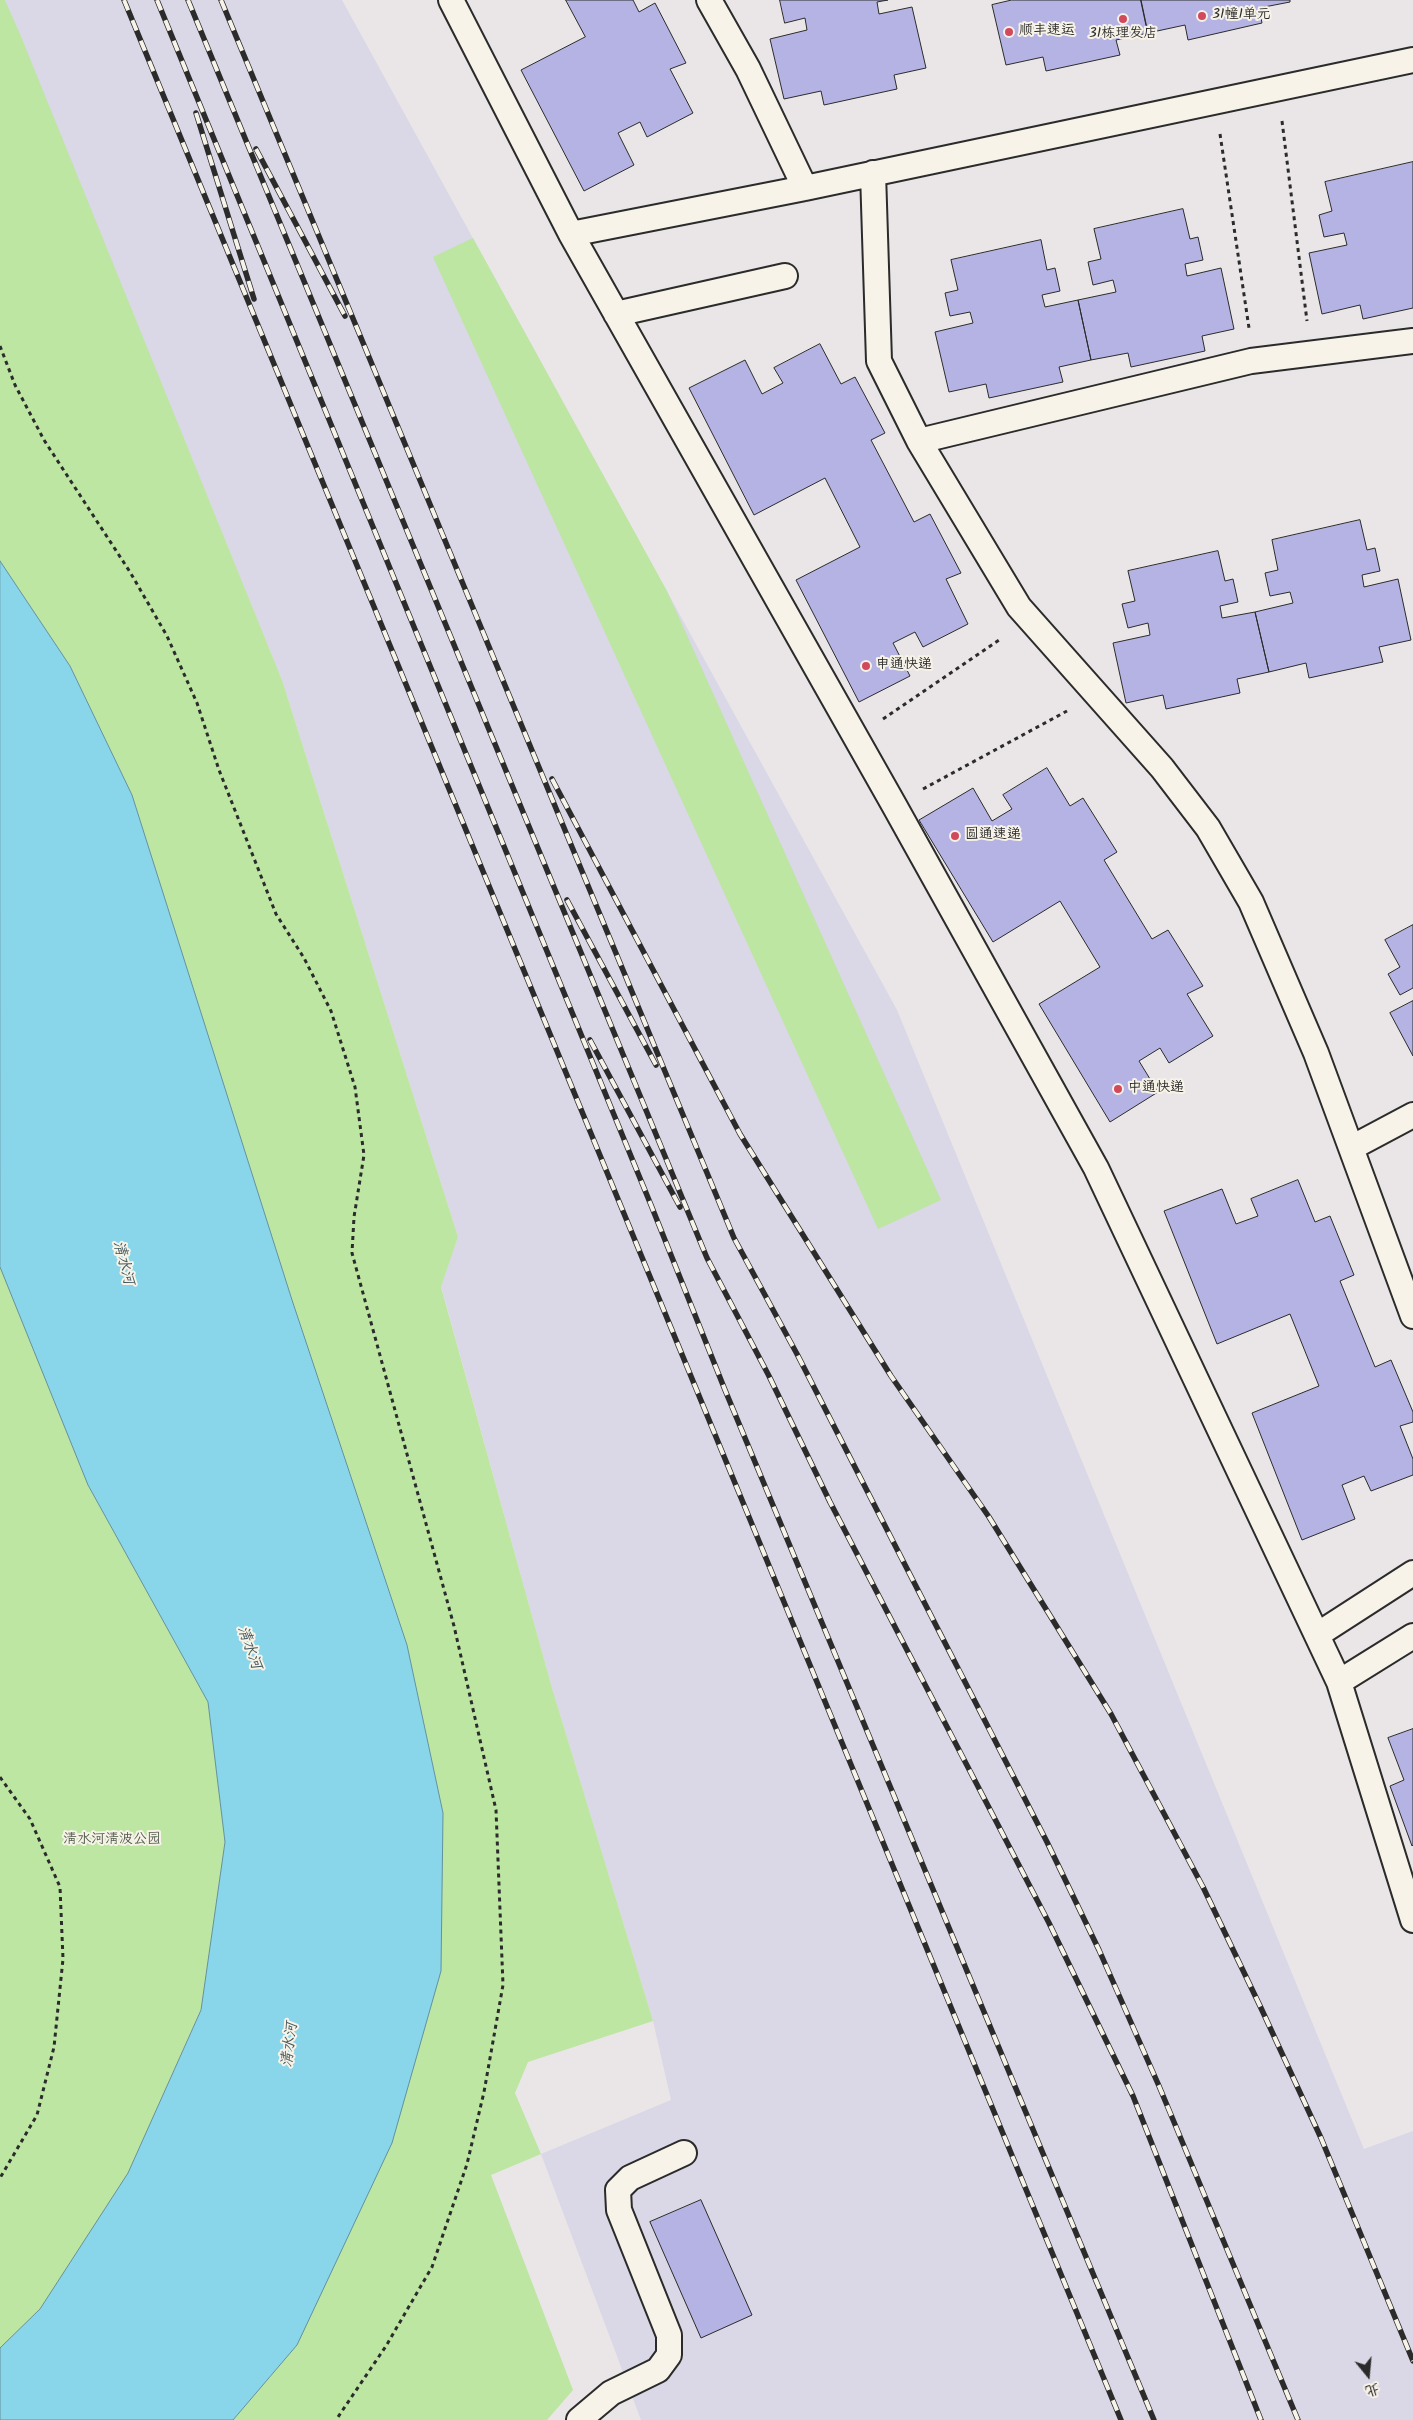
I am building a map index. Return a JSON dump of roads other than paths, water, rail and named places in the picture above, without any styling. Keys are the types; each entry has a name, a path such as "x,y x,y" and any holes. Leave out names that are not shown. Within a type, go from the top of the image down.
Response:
{"lane":[{"path":"451,0 571,234 856,737 1096,1168 1339,1682 1413,1920"},
{"path":"709,0 748,70 805,188"},
{"path":"571,234 805,188 1413,60"},
{"path":"873,173 879,361 919,441 1019,607 1162,768 1208,828 1251,902 1316,1053 1413,1316"},
{"path":"616,314 785,276"},
{"path":"919,441 1254,361 1413,341"},
{"path":"1351,1148 1413,1115"},
{"path":"1318,1635 1413,1573"},
{"path":"1339,1682 1413,1636"},
{"path":"579,2420 611,2393 658,2370 668,2355 669,2335 619,2210 618,2190 630,2178 684,2153"}],"water":[{"name":"清水河","path":"0,561 70,666 132,795 292,1300 407,1645 443,1813 441,1971 392,2143 297,2345 233,2420 0,2420 0,2348 40,2309 128,2173 201,2010 225,1842 208,1702 88,1485 0,1267"}],"railway":[{"path":"124,0 1121,2420"},
{"path":"157,0 725,1390 1154,2420"},
{"path":"188,0 707,1258 769,1376 830,1502 1049,1923 1133,2096 1261,2420"},
{"path":"221,0 734,1238 797,1354 1047,1842 1099,1950 1159,2086 1298,2420"},
{"path":"196,113 254,299"},
{"path":"256,149 345,316"},
{"path":"552,779 740,1134 891,1376 989,1517 1111,1714 1203,1887 1261,2008 1321,2138 1413,2361"},
{"path":"567,900 656,1065"},
{"path":"590,1040 680,1207"}],"place":[{"name":"31幢1单元","path":"1202,16"},
{"name":"31栋理发店","path":"1123,19"},
{"name":"顺丰速运","path":"1009,32"},
{"name":"申通快递","path":"866,666"},
{"name":"圆通速递","path":"955,836"},
{"name":"中通快递","path":"1118,1089"}],"park label":[{"name":"清水河清波公园","path":"112,1841"}]}
